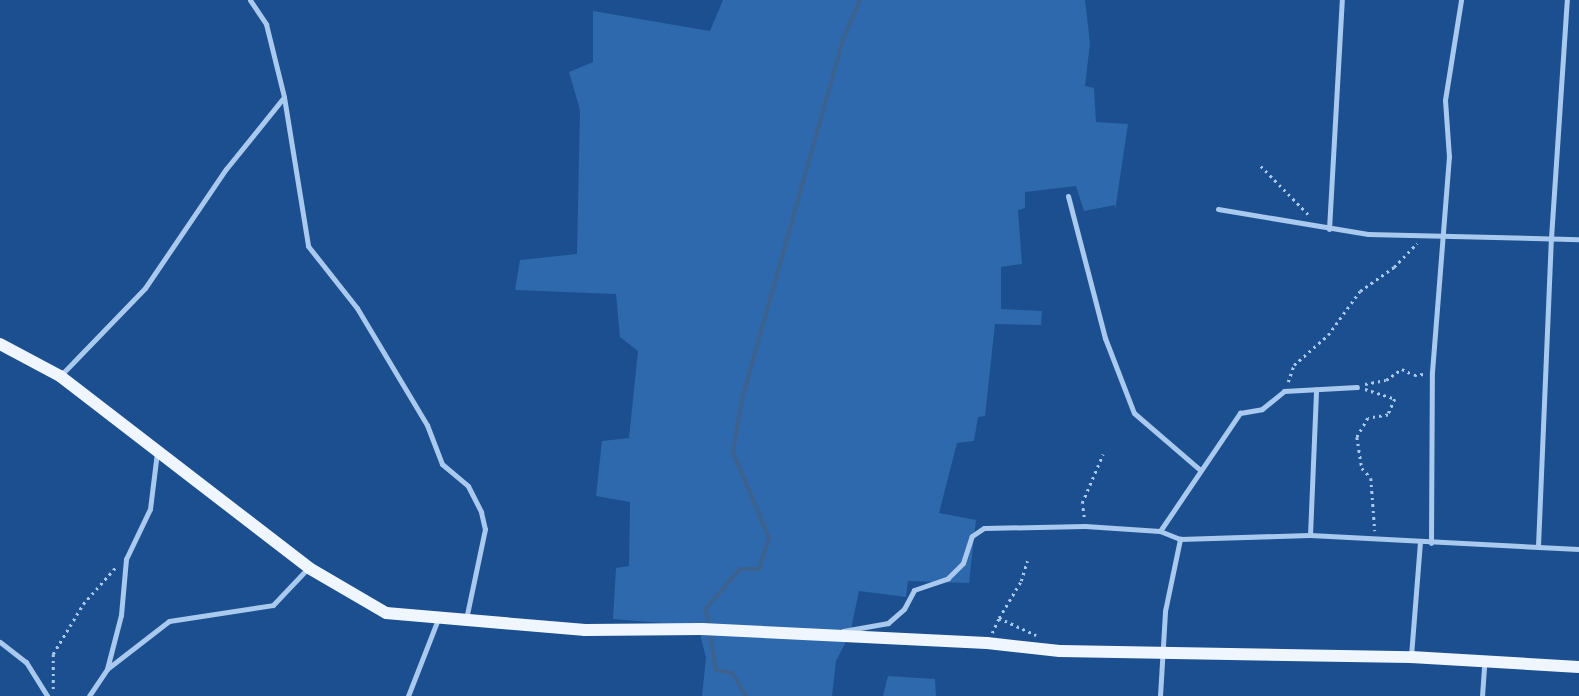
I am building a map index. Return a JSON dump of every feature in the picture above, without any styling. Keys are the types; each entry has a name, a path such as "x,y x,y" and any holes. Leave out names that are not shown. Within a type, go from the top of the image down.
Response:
{"main road":[{"path":"0,344 60,376 308,568 386,613 465,622 585,630 702,629 987,643 1060,651 1164,651 1411,657 1484,664 1579,667"}],"street":[{"path":"250,0 266,24 284,97 308,246 357,308 427,425 442,464 468,486 481,512 485,529 465,622"},
{"path":"1329,230 1342,0"},
{"path":"1431,543 1435,480 1432,372 1440,233 1449,157 1445,100 1461,0"},
{"path":"1538,546 1551,238 1567,0"},
{"path":"60,376 145,288 226,169 284,97"},
{"path":"1068,196 1105,338 1134,414 1199,469"},
{"path":"1218,209 1320,226 1329,230 1423,236 1440,233 1579,239"},
{"path":"1160,531 1199,469 1240,413 1262,409 1284,391 1357,387"},
{"path":"1310,535 1316,389"},
{"path":"107,669 121,615 126,558 150,509 158,451"},
{"path":"822,635 888,623 904,609 914,590 948,578 963,563 972,536 980,528 1085,526 1160,531 1180,539 1310,535 1431,543 1579,549"},
{"path":"1160,696 1165,611 1180,539"},
{"path":"1411,657 1420,542"},
{"path":"89,696 107,669 169,621 273,605 308,568"},
{"path":"408,696 438,619"},
{"path":"0,642 26,662 47,696"},
{"path":"1482,696 1484,664"}],"path":[{"path":"1261,166 1320,226"},
{"path":"1284,391 1294,365 1328,335 1360,292 1394,267 1423,236"},
{"path":"1357,387 1386,380 1402,369 1414,376 1432,372"},
{"path":"1357,387 1396,400 1388,416 1368,418 1357,436 1362,468 1371,478 1376,538"},
{"path":"1085,526 1082,503 1103,454"},
{"path":"53,696 53,654 83,604 126,558"},
{"path":"987,643 999,618 1021,582 1027,561"},
{"path":"999,618 1039,636"}],"shaded area":[{"path":"723,0 1085,0 1090,43 1085,86 1094,88 1096,122 1128,124 1115,211 1115,205 1084,211 1076,186 1025,192 1025,208 1018,210 1022,264 1001,267 1001,309 1042,311 1041,325 995,324 985,416 978,417 974,441 957,443 939,513 976,520 969,583 908,581 906,597 859,591 850,634 836,661 832,696 702,696 706,658 698,626 613,619 616,568 629,566 630,502 596,496 602,441 629,438 638,351 620,337 616,294 515,290 520,260 577,254 580,110 569,72 593,62 593,11 710,31"},
{"path":"888,676 935,679 936,696 883,696"}],"waterway":[{"path":"746,696 732,673 716,670 706,608 740,569 759,569 769,538 733,452 742,399 843,39 860,0"}]}
